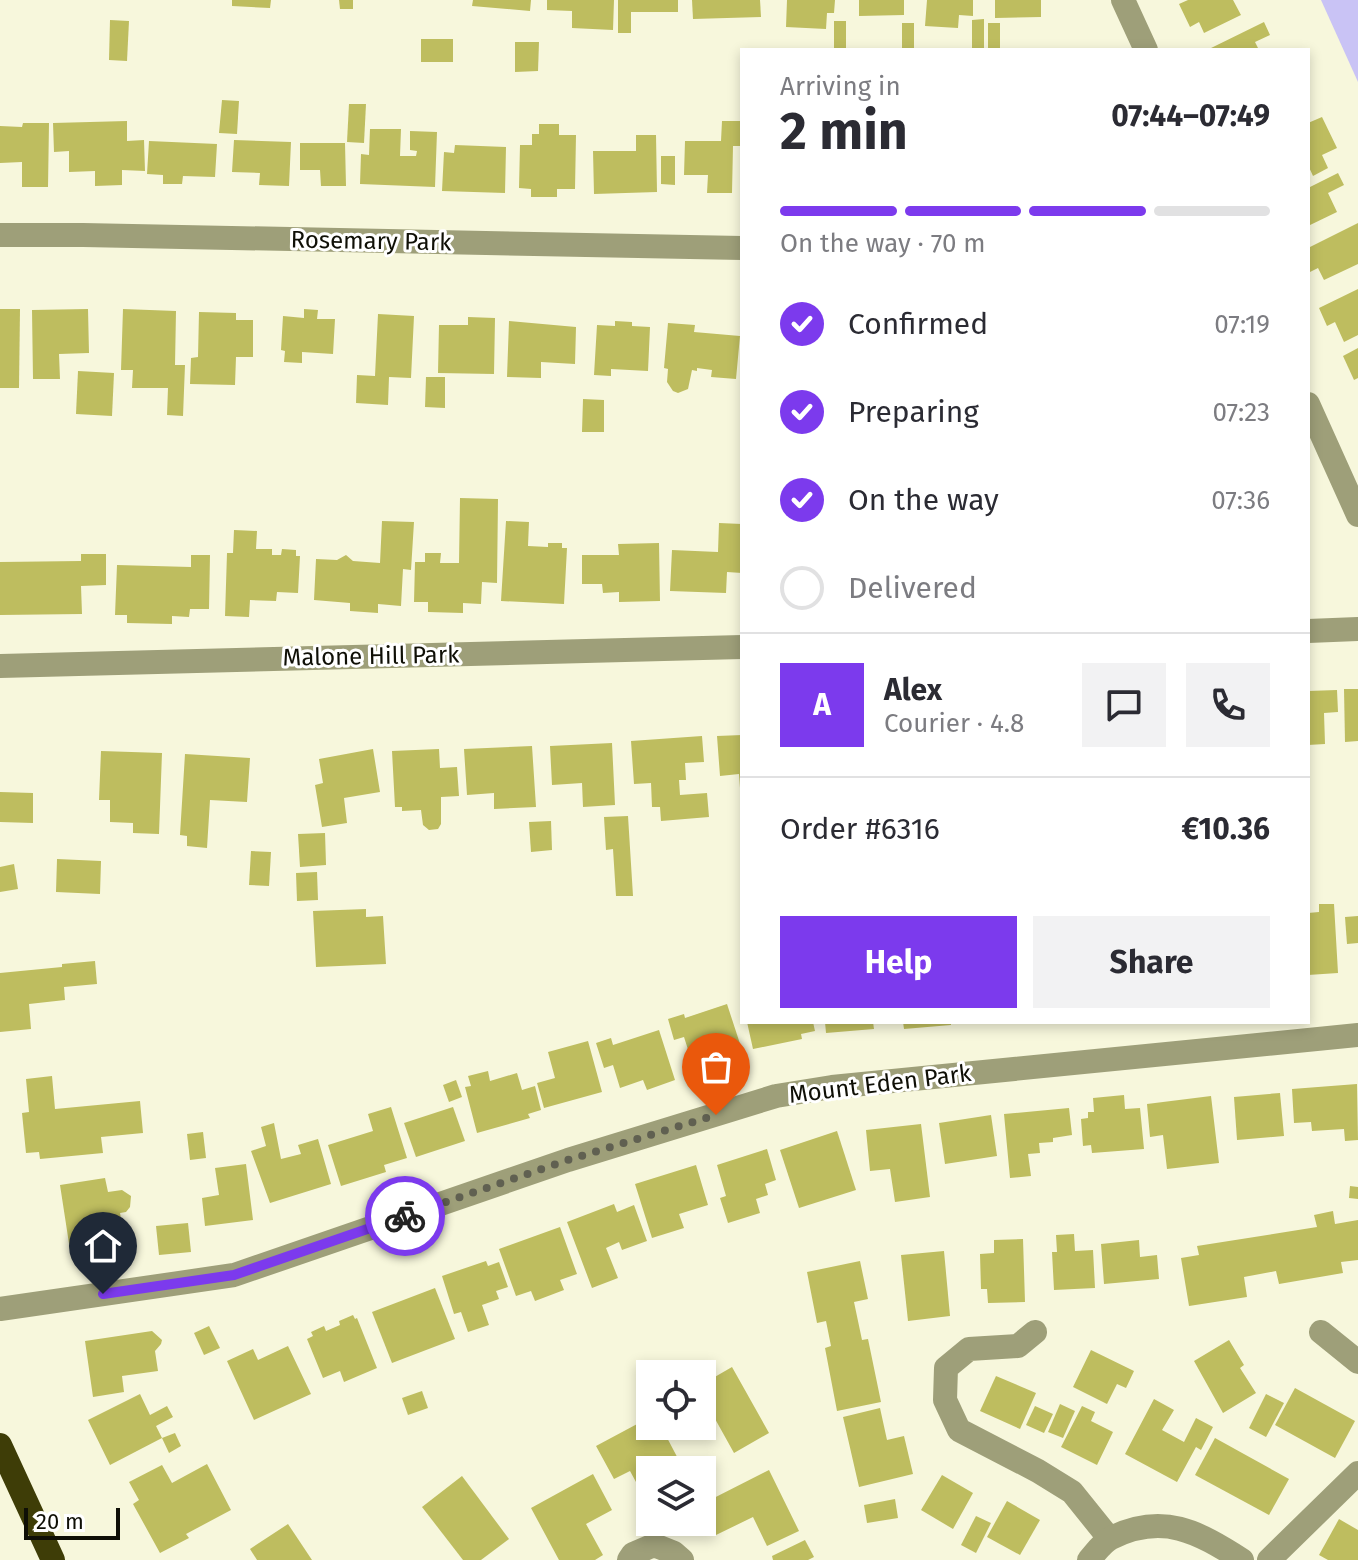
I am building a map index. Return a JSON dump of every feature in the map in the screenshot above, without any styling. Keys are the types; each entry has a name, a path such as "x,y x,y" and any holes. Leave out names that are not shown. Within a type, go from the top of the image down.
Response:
{"highway":[{"path":"0,1445 53,1560"}],"street":[{"path":"1123,0 1145,48"},
{"name":"Rosemary Park","path":"0,235 740,248"},
{"path":"1310,408 1358,515"},
{"path":"1310,631 1358,629"},
{"name":"Malone Hill Park","path":"0,666 740,647"},
{"name":"Mount Eden Park","path":"0,1309 234,1275 568,1160 776,1096 832,1087 1358,1035"},
{"path":"1035,1332 1018,1346 969,1349 946,1368 945,1400 959,1430 1072,1492 1109,1538"},
{"path":"1321,1332 1358,1362"},
{"path":"1269,1560 1358,1473"},
{"path":"1089,1560 1109,1538 1148,1527 1176,1526 1214,1542 1242,1560"},
{"path":"629,1560 633,1554 654,1545 682,1560"}],"shaded area":[{"path":"1321,0 1358,0 1358,82"}],"building":[{"path":"232,0 271,0 270,8 232,6"},
{"path":"339,0 353,0 353,9 340,9"},
{"path":"473,0 531,0 530,11 472,6"},
{"path":"547,0 614,0 613,30 572,28 572,11 547,10"},
{"path":"618,0 678,0 678,12 631,12 631,33 618,33"},
{"path":"692,0 760,0 761,17 693,19"},
{"path":"787,0 835,0 834,13 827,13 826,29 786,27"},
{"path":"859,0 904,0 904,15 859,16"},
{"path":"927,0 973,0 973,16 959,15 958,28 925,26"},
{"path":"995,0 1041,0 1041,17 995,18"},
{"path":"1188,0 1233,0 1241,15 1204,33 1199,22 1190,27 1179,4"},
{"path":"984,19 984,48 972,48 972,20"},
{"path":"110,20 129,21 127,61 109,60"},
{"path":"834,21 846,21 846,48 834,48"},
{"path":"1264,22 1270,35 1255,42 1258,48 1211,48"},
{"path":"902,23 914,23 914,48 902,48"},
{"path":"988,23 1000,23 1000,48 988,48"},
{"path":"421,39 453,39 453,62 421,62"},
{"path":"515,42 539,42 538,71 515,72"},
{"path":"222,100 239,101 237,134 219,133"},
{"path":"349,104 366,104 364,143 347,142"},
{"path":"1322,117 1337,148 1322,155 1328,168 1313,176 1310,169 1310,122"},
{"path":"127,121 127,141 144,140 145,171 122,170 122,185 95,186 95,171 69,172 69,151 54,152 53,123"},
{"path":"722,121 740,121 740,146 733,146 732,193 707,193 708,175 684,175 685,141 721,141"},
{"path":"23,123 49,123 48,187 22,187 22,162 0,163 0,126 22,127"},
{"path":"539,124 559,124 559,135 576,135 575,189 557,189 557,197 531,197 531,189 519,188 520,145 532,145 532,134 539,134"},
{"path":"370,129 401,129 400,156 416,156 417,151 410,150 410,131 437,132 435,187 360,184 361,154 369,155"},
{"path":"636,135 656,135 657,192 594,194 593,151 636,151"},
{"path":"234,140 291,142 289,186 259,185 260,173 232,172"},
{"path":"149,141 217,144 215,177 183,176 182,184 163,184 163,175 147,174"},
{"path":"300,143 345,143 346,186 321,186 320,170 300,170"},
{"path":"455,145 506,147 505,193 442,191 444,152 454,153"},
{"path":"661,156 675,156 675,185 661,184"},
{"path":"1338,173 1344,185 1328,193 1337,212 1310,225 1310,187"},
{"path":"1358,223 1358,264 1324,280 1318,268 1310,272 1310,247"},
{"path":"1358,289 1358,335 1344,342 1335,322 1327,326 1319,308"},
{"path":"0,309 20,309 19,388 0,388"},
{"path":"88,309 89,353 59,354 60,379 33,379 32,310"},
{"path":"123,309 176,311 175,365 185,365 183,416 167,415 168,388 132,388 133,370 121,370"},
{"path":"304,309 318,310 317,319 335,319 333,354 302,352 302,363 284,362 285,351 281,350 283,316 304,318"},
{"path":"199,312 236,313 236,320 253,320 253,357 236,357 235,385 190,384 191,358 198,357"},
{"path":"378,314 414,316 411,378 389,377 388,405 356,403 357,375 375,376"},
{"path":"468,317 495,318 494,374 438,373 439,325 468,325"},
{"path":"509,321 576,327 575,364 541,362 541,378 507,377"},
{"path":"615,321 650,327 648,371 611,369 611,376 594,375 597,325 615,326"},
{"path":"668,323 695,325 694,332 740,336 736,379 711,377 712,370 697,368 697,371 692,370 688,389 678,393 673,391 667,382 668,369 664,368"},
{"path":"1358,348 1358,378 1354,380 1343,356"},
{"path":"78,371 114,373 112,416 76,414"},
{"path":"426,377 445,377 445,408 425,407"},
{"path":"583,399 604,400 604,432 582,432"},
{"path":"460,498 498,499 497,583 482,582 481,604 463,603 463,613 428,612 428,602 414,602 415,562 425,562 425,553 441,553 440,563 459,563"},
{"path":"382,521 414,522 411,570 403,569 401,606 378,604 378,613 350,611 350,603 314,600 316,559 337,560 346,555 353,561 380,563"},
{"path":"506,521 529,522 528,546 548,547 548,543 562,543 562,548 567,548 564,604 501,601"},
{"path":"719,523 740,524 740,573 727,572 726,593 670,591 672,550 718,552"},
{"path":"234,530 257,531 256,549 272,549 272,555 281,555 282,549 296,550 296,556 300,556 298,593 277,592 276,601 250,600 249,617 225,616 227,553 233,553"},
{"path":"659,543 660,601 619,602 619,592 603,593 602,584 582,584 582,555 619,555 618,544"},
{"path":"81,554 106,554 106,585 81,586 82,614 0,615 0,562 81,561"},
{"path":"191,555 210,555 209,609 190,609 189,617 172,616 172,624 127,623 127,615 115,615 117,565 191,567"},
{"path":"1344,689 1358,689 1358,741 1345,742"},
{"path":"1337,690 1338,712 1324,713 1325,744 1310,745 1310,691"},
{"path":"740,735 740,788 739,774 720,776 717,736"},
{"path":"702,736 704,762 685,763 686,780 679,780 680,795 707,793 709,817 661,821 660,807 652,807 651,783 634,784 631,741"},
{"path":"612,743 615,805 583,807 582,783 552,785 550,746"},
{"path":"532,746 536,807 494,809 494,793 467,795 464,749"},
{"path":"373,749 380,792 344,798 347,823 322,827 315,785 323,783 319,759"},
{"path":"439,749 440,768 457,767 459,796 441,797 441,824 438,829 429,830 423,825 421,810 402,811 402,807 395,807 392,751"},
{"path":"101,751 162,753 159,834 133,833 133,823 110,822 110,800 99,800"},
{"path":"185,754 250,758 247,802 210,800 207,848 187,846 187,836 180,835"},
{"path":"0,792 33,793 33,823 0,822"},
{"path":"628,816 633,896 616,896 613,849 606,850 604,817"},
{"path":"551,821 552,850 531,852 529,822"},
{"path":"325,833 326,865 300,867 298,834"},
{"path":"251,851 271,852 269,886 249,885"},
{"path":"57,859 101,861 100,894 56,892"},
{"path":"14,864 18,889 0,892 0,867"},
{"path":"317,872 318,900 297,901 296,873"},
{"path":"1319,904 1334,904 1338,973 1310,975 1310,913 1319,912"},
{"path":"366,909 366,917 383,916 386,964 316,967 313,911"},
{"path":"1358,916 1358,943 1347,944 1345,917"},
{"path":"95,961 97,984 64,987 65,1000 29,1004 31,1029 0,1032 0,973"},
{"path":"727,1004 744,1056 718,1065 715,1058 693,1065 684,1037 674,1040 668,1019 684,1014 685,1018"},
{"path":"747,1024 813,1024 815,1031 801,1034 802,1039 753,1049"},
{"path":"825,1024 873,1024 874,1029 826,1033"},
{"path":"903,1024 951,1024 951,1025 904,1029"},
{"path":"659,1030 675,1080 647,1090 643,1080 620,1088 613,1065 604,1068 596,1043 611,1038 613,1045"},
{"path":"588,1041 602,1092 544,1108 537,1083 555,1078 548,1052"},
{"path":"488,1071 490,1081 517,1073 522,1090 535,1086 541,1110 528,1114 530,1118 477,1133 465,1087 471,1086 468,1076"},
{"path":"52,1076 55,1109 140,1101 143,1133 101,1137 103,1153 40,1159 39,1152 26,1153 22,1113 29,1112 26,1079"},
{"path":"456,1080 462,1097 449,1102 443,1085"},
{"path":"1357,1084 1358,1140 1345,1141 1344,1129 1312,1131 1311,1122 1294,1123 1292,1089"},
{"path":"1280,1093 1284,1136 1237,1140 1234,1097"},
{"path":"1124,1095 1125,1109 1140,1108 1144,1149 1092,1153 1091,1145 1083,1146 1081,1119 1088,1118 1088,1112 1094,1112 1093,1098"},
{"path":"1211,1096 1219,1163 1167,1169 1163,1135 1150,1137 1147,1104"},
{"path":"391,1107 407,1158 384,1165 386,1172 341,1186 328,1145 373,1131 368,1114"},
{"path":"453,1107 465,1141 416,1157 404,1123"},
{"path":"1069,1108 1072,1135 1039,1143 1040,1153 1028,1154 1031,1176 1010,1178 1004,1114"},
{"path":"991,1115 997,1156 945,1164 939,1123"},
{"path":"274,1123 281,1159 301,1154 298,1145 318,1139 331,1184 270,1203 251,1151 266,1146 261,1127"},
{"path":"921,1124 930,1197 895,1202 890,1169 870,1171 866,1130"},
{"path":"837,1131 856,1190 799,1208 780,1150"},
{"path":"203,1132 206,1158 190,1160 187,1134"},
{"path":"767,1149 776,1180 765,1184 768,1195 756,1199 760,1213 728,1223 720,1198 726,1196 717,1165"},
{"path":"246,1164 253,1220 205,1226 202,1198 219,1195 215,1168"},
{"path":"696,1165 708,1205 679,1214 684,1228 652,1238 635,1184"},
{"path":"105,1178 108,1192 122,1190 131,1196 130,1207 120,1213 125,1240 70,1250 60,1185"},
{"path":"1350,1186 1358,1187 1358,1199 1349,1198"},
{"path":"614,1204 617,1212 634,1205 647,1241 622,1250 619,1242 606,1248 618,1278 592,1288 567,1222"},
{"path":"1333,1211 1335,1224 1358,1220 1358,1260 1341,1262 1343,1273 1279,1284 1276,1271 1244,1277 1247,1297 1189,1306 1181,1258 1199,1255 1197,1246 1317,1227 1314,1215"},
{"path":"188,1223 191,1252 159,1255 156,1226"},
{"path":"560,1227 577,1274 560,1280 564,1290 535,1301 531,1291 516,1296 499,1249"},
{"path":"1074,1234 1075,1251 1093,1250 1095,1288 1054,1290 1052,1252 1057,1252 1056,1235"},
{"path":"1023,1239 1025,1302 988,1303 987,1289 981,1289 980,1254 994,1253 994,1240"},
{"path":"1139,1240 1140,1257 1157,1255 1159,1279 1104,1284 1101,1244"},
{"path":"944,1251 950,1316 908,1321 901,1255"},
{"path":"486,1261 488,1266 499,1262 508,1287 496,1291 499,1299 482,1305 489,1325 468,1332 461,1312 454,1314 442,1276"},
{"path":"860,1261 868,1299 854,1302 862,1340 868,1339 881,1402 837,1411 825,1348 831,1346 826,1321 817,1323 807,1272"},
{"path":"435,1288 455,1339 392,1363 372,1312"},
{"path":"353,1315 357,1318 377,1368 344,1382 340,1371 323,1378 307,1339 313,1336 311,1332 324,1326 326,1331"},
{"path":"209,1326 220,1348 204,1355 194,1333"},
{"path":"152,1331 162,1340 155,1351 158,1371 122,1376 124,1392 93,1397 85,1341"},
{"path":"1229,1340 1244,1365 1240,1368 1256,1393 1223,1413 1194,1361"},
{"path":"288,1346 311,1394 254,1420 227,1361 253,1349 258,1360"},
{"path":"1091,1350 1134,1371 1126,1388 1117,1384 1107,1404 1073,1387"},
{"path":"732,1367 769,1433 734,1453 716,1421 716,1376"},
{"path":"996,1376 1036,1393 1020,1429 980,1411"},
{"path":"1295,1388 1355,1421 1335,1458 1275,1425"},
{"path":"422,1391 428,1408 408,1415 402,1398"},
{"path":"140,1394 150,1415 167,1406 173,1417 156,1426 162,1438 110,1465 88,1420"},
{"path":"1266,1394 1284,1403 1266,1437 1249,1428"},
{"path":"1154,1399 1174,1410 1162,1430 1184,1442 1196,1418 1213,1427 1201,1450 1196,1447 1177,1482 1125,1454"},
{"path":"1060,1404 1075,1411 1063,1438 1048,1432"},
{"path":"1035,1406 1053,1414 1044,1433 1026,1425"},
{"path":"1082,1406 1095,1412 1091,1421 1113,1432 1097,1465 1061,1447"},
{"path":"880,1408 887,1440 904,1436 913,1474 859,1487 843,1417"},
{"path":"636,1425 636,1440 668,1440 677,1456 636,1456 636,1482 630,1471 614,1479 596,1446"},
{"path":"175,1433 181,1446 169,1453 162,1438"},
{"path":"1215,1438 1289,1479 1269,1515 1195,1475"},
{"path":"207,1464 231,1510 186,1534 189,1538 160,1553 133,1504 139,1500 129,1482 162,1465 172,1483"},
{"path":"769,1470 799,1531 767,1546 753,1517 716,1535 716,1497"},
{"path":"593,1474 612,1510 586,1524 603,1555 595,1560 559,1560 531,1508"},
{"path":"942,1475 973,1493 953,1529 921,1510"},
{"path":"462,1476 509,1539 481,1560 463,1560 422,1507"},
{"path":"895,1499 898,1518 867,1523 864,1505"},
{"path":"1007,1501 1040,1520 1020,1555 987,1537"},
{"path":"976,1516 991,1523 976,1553 961,1545"},
{"path":"1339,1519 1358,1530 1358,1560 1328,1560 1319,1555"},
{"path":"288,1524 312,1560 257,1560 250,1549"},
{"path":"805,1540 814,1557 808,1560 773,1560 772,1556"}],"way so far":[{"path":"405,1216 568,1160 716,1115"}],"route":[{"path":"103,1294 234,1275 405,1216"}]}
